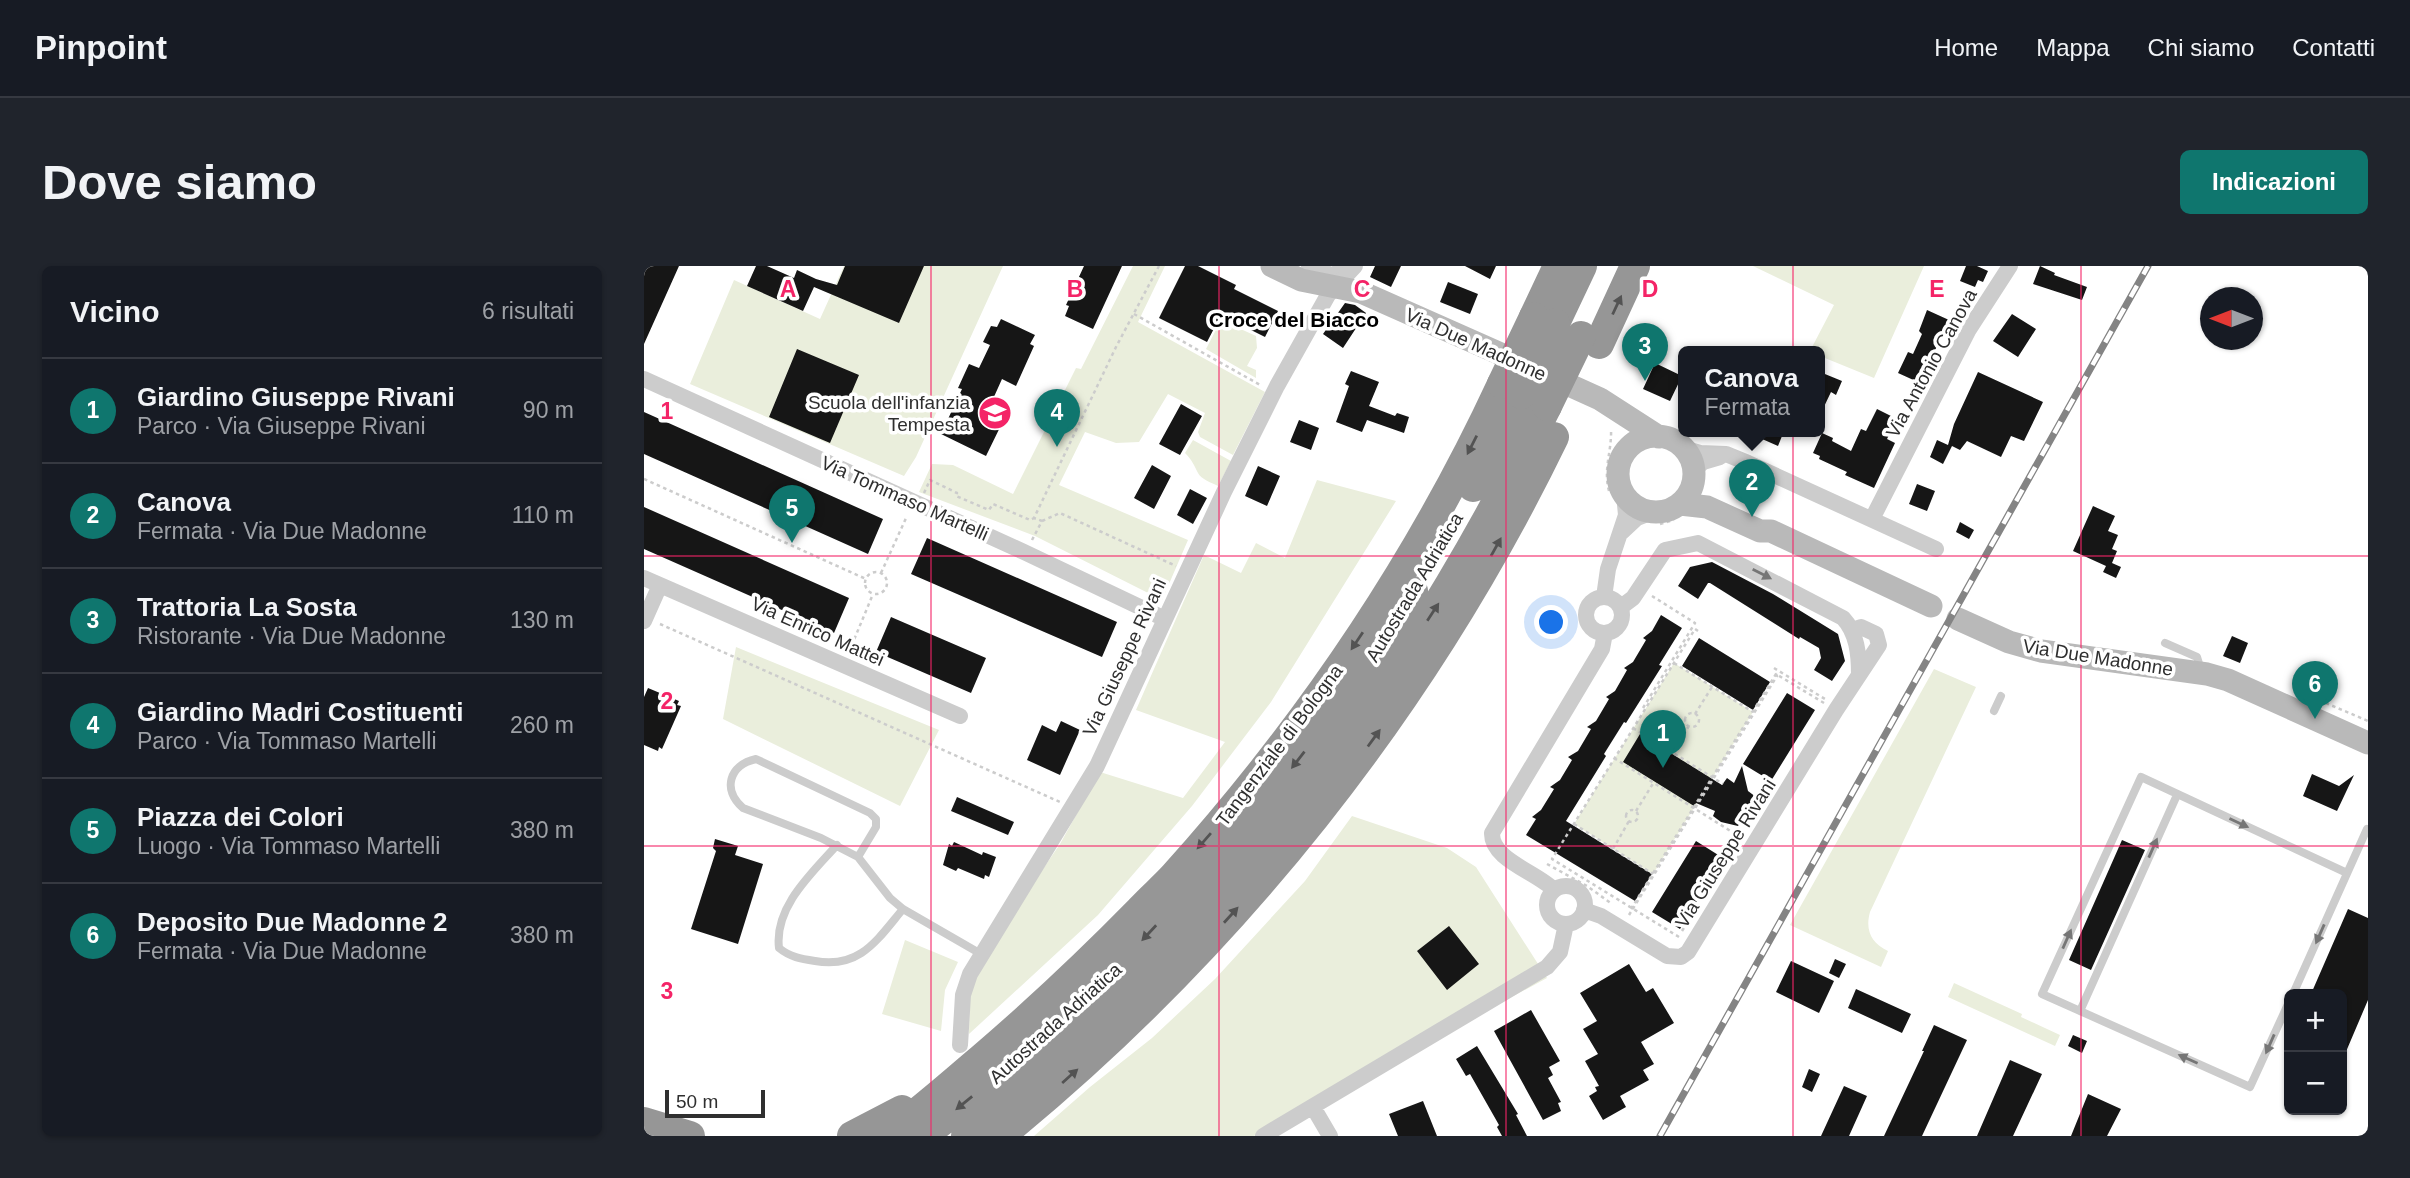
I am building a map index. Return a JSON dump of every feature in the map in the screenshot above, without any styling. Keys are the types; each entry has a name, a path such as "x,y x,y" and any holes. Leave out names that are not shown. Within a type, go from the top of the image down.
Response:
{"highway":[{"name":"Tangenziale di Bologna","path":"1558,266 1567,330"},
{"name":"Autostrada Adriatica","path":"1567,330 1582,266"},
{"name":"Autostrada Adriatica","path":"966,1136 1024,1089 1144,977 1239,877 1358,726 1444,596 1478,537 1534,400 1567,330 1613,266"},
{"name":"Tangenziale di Bologna","path":"1000,1136 1104,1045 1195,954 1289,850 1336,790 1414,681 1460,609 1522,501 1534,400 1567,330 1636,266"},
{"name":"Tangenziale di Bologna","path":"887,1136 1004,1039 1091,960 1196,851 1319,696 1412,554 1465,459 1534,400"},
{"name":"Autostrada Adriatica","path":"922,1136 1006,1068 1124,960 1255,815 1329,720 1373,655 1456,519 1534,400"},
{"path":"852,1136 900,1112 940,1082 1069,972 1091,960"},
{"path":"1016,1136 1033,1108"},
{"path":"644,1122 690,1136"}],"main road":[{"path":"1272,266 1301,280 1339,276"},
{"name":"Via Due Madonne","path":"1339,276 1361,292 1600,399 1611,415 1659,437"},
{"path":"1611,415 1623,429 1618,496 1656,518 1663,512 1707,507 1760,531 1772,531"},
{"path":"1621,456 1636,441 1659,437 1676,441 1684,448 1692,461 1693,472 1690,491 1681,510"},
{"path":"1693,472 1716,499 1765,523 1772,531 1931,606"},
{"name":"Via Due Madonne","path":"1958,619 2009,642 2041,651 2202,673 2228,680 2368,743"}],"street":[{"path":"1307,266 1339,276"},
{"name":"Via Giuseppe Rivani","path":"960,1045 963,995 981,954 1097,766 1187,571 1294,352 1339,276 1355,266"},
{"name":"Via Antonio Canova","path":"1871,520 1968,331 2010,266"},
{"name":"Via Tommaso Martelli","path":"644,379 1165,619"},
{"path":"1684,448 1733,457 1936,550"},
{"path":"1693,472 1711,458 1733,457"},
{"path":"1604,597 1608,569 1626,515 1618,496"},
{"path":"1621,534 1637,518 1656,518"},
{"name":"Via Giuseppe Rivani","path":"1695,542 1836,612 1852,630 1866,628 1876,634 1879,640 1879,645 1859,675 1830,707 1688,952 1681,957 1667,956 1601,916 1584,910 1583,899 1577,890 1566,887 1554,890 1498,852 1492,842 1492,833 1602,649 1605,633 1619,626 1623,615 1621,607 1633,598 1665,550 1695,542"},
{"name":"Via Enrico Mattei","path":"644,578 960,716"},
{"path":"645,619 660,584"},
{"path":"1605,633 1589,625 1586,612 1592,601 1604,597 1615,600 1621,607"},
{"path":"1852,630 1859,661 1859,675"},
{"path":"1554,890 1548,900 1548,912 1557,922 1566,924 1578,920 1584,910"},
{"path":"1263,1136 1547,967 1560,953 1566,924"},
{"path":"1313,1107 1330,1136"}],"lane":[{"name":"Via Due Madonne","path":"2165,643 2197,657 2202,673"},
{"path":"1994,711 2001,696"},
{"path":"858,857 876,827 876,819 870,813 756,760 743,762 735,769 731,785 734,800 743,808 836,845 858,857 890,898 903,909 981,954"},
{"path":"2284,1013 2250,1087 2042,994 2141,778 2347,873"},
{"path":"2080,1011 2177,795"},
{"path":"2294,989 2367,829"},
{"path":"836,845 793,895 778,938 779,948 799,958 840,962 858,957 875,943 903,909"}],"path":[{"path":"1034,518 1159,266"},
{"path":"1134,314 1265,387"},
{"path":"1611,415 1612,440 1606,476 1618,496"},
{"path":"644,479 866,579"},
{"path":"881,573 930,480 957,493 956,496 989,510 993,503 1030,520 1034,518 1042,521"},
{"path":"1656,518 1681,510"},
{"path":"1024,552 1042,521 1060,513 1187,571"},
{"path":"874,572 881,573 887,582 885,588 880,593 873,594 865,586 866,579 874,572"},
{"path":"1616,907 1587,886 1547,864 1695,623 1646,593"},
{"path":"843,665 873,594"},
{"path":"645,619 1067,805"},
{"path":"1678,937 1552,859 1695,629 1698,631"},
{"path":"1674,663 1753,712"},
{"path":"1774,668 1777,673 1825,700 1830,707"},
{"path":"1714,778 1777,673"},
{"path":"1625,914 1629,916 1777,673"},
{"path":"1695,714 1713,687"},
{"path":"1689,726 1685,721 1686,716 1695,714"},
{"path":"1672,752 1689,726 1697,724 1698,718 1695,714"},
{"path":"1633,728 1723,784"},
{"path":"1614,758 1740,837"},
{"path":"1629,821 1633,822 1638,818 1636,811 1654,782"},
{"path":"1753,802 1760,806 1757,809"},
{"path":"1632,910 1695,808"},
{"path":"1629,821 1627,812 1636,811"},
{"path":"1613,849 1629,821"},
{"path":"1574,824 1653,874"}],"green space":[{"path":"844,266 1003,266 916,457 904,476 690,384 734,280 820,319"},
{"path":"1133,266 1165,266 1138,322 1265,392 1233,455 1200,437 1198,432 1205,413 1168,394 1139,442 1116,443 1085,432 1059,485 1188,540 1162,600 1035,536 919,492 932,464 953,465 1013,494 1076,368 1081,369"},
{"path":"1753,266 1924,266 1874,378 1825,358 1825,346 1813,346 1834,305"},
{"path":"1221,320 1256,336 1257,348 1247,366 1256,370 1256,378 1206,349"},
{"path":"1193,440 1231,461 1218,486 1199,475 1185,453"},
{"path":"1317,480 1396,501 1271,702 1192,806 1098,915 969,1034 970,990 991,945 1060,844 1100,772 1183,798 1225,742 1136,710 1204,555 1241,573 1256,543 1285,558"},
{"path":"736,647 939,730 900,806 723,719"},
{"path":"1674,663 1753,712 1653,874 1574,824"},
{"path":"1934,669 1976,687 1870,912 1868,925 1871,935 1877,944 1888,951 1881,967 1790,925"},
{"path":"1352,816 1447,848 1476,867 1547,978 1254,1136 1034,1136 1152,1038 1215,979 1305,881"},
{"path":"905,940 958,962 945,990 941,1031 882,1014"},
{"path":"1954,983 2022,1014 2021,1017 2060,1035 2055,1046 1948,997"}],"building":[{"path":"644,266 679,266 644,344"},
{"path":"756,266 767,266 794,278 797,270 837,285 845,266 924,266 899,323 814,287 803,311 747,286"},
{"path":"1084,266 1122,266 1093,329 1065,316 1069,306 1066,305"},
{"path":"1185,266 1198,266 1236,285 1234,289 1278,311 1265,337 1221,315 1207,342 1159,318"},
{"path":"1375,266 1401,266 1391,287 1370,277"},
{"path":"1465,266 1496,266 1490,279"},
{"path":"1966,266 1977,266 1988,271 1983,282 1978,280 1975,287 1960,281"},
{"path":"2040,266 2055,273 2054,275 2087,287 2082,300 2033,284"},
{"path":"1448,282 1478,294 1470,314 1440,302"},
{"path":"1345,303 1355,305 1366,313 1343,348 1323,334"},
{"path":"1927,310 1949,320 1920,383 1898,373 1908,352 1913,354 1922,334 1919,331"},
{"path":"2012,314 2036,329 2018,357 1993,341"},
{"path":"1001,319 1035,335 1030,344 1034,346 1016,386 1002,379 993,399 1004,404 1000,413 1006,415 986,456 941,434 962,389 958,388 969,364 979,368 990,345 983,342 991,326 997,327"},
{"path":"797,349 859,375 830,443 769,417"},
{"path":"1655,363 1678,374 1678,384 1670,401 1643,389"},
{"path":"1351,371 1379,382 1369,406 1395,416 1397,413 1409,417 1404,433 1367,420 1362,432 1336,422 1349,386 1345,384"},
{"path":"1978,372 2043,402 2024,441 2011,436 2001,457 1967,441 1960,450 1952,446 1943,464 1930,457 1937,440 1948,445 1954,424"},
{"path":"1825,374 1842,381 1836,395 1831,392 1825,405"},
{"path":"1181,404 1202,416 1180,455 1159,444"},
{"path":"1877,409 1897,419 1887,439 1895,443 1874,488 1845,475 1847,472 1819,459 1820,456 1813,453 1820,437 1825,437 1825,434 1851,451 1861,429 1866,431"},
{"path":"644,412 883,519 868,554 644,454"},
{"path":"1299,420 1319,428 1311,450 1290,442"},
{"path":"1758,437 1782,437 1778,446"},
{"path":"1152,465 1171,476 1154,509 1134,498"},
{"path":"1258,466 1280,476 1267,506 1245,496"},
{"path":"1917,484 1935,491 1927,511 1909,504"},
{"path":"1190,489 1207,498 1193,524 1177,515"},
{"path":"2093,506 2115,516 2108,531 2118,535 2112,549 2117,551 2112,563 2121,567 2116,578 2103,572 2106,566 2073,551"},
{"path":"644,507 849,598 834,633 644,549"},
{"path":"1960,522 1974,530 1969,539 1956,532"},
{"path":"927,538 1117,622 1102,657 911,574"},
{"path":"1712,562 1773,594 1838,634 1845,661 1832,681 1814,670 1821,658 1819,648 1800,637 1799,639 1710,583 1698,599 1678,586 1690,567"},
{"path":"1661,615 1682,628 1659,665 1662,666 1604,754 1606,756 1566,821 1652,874 1635,901 1526,835 1536,819 1532,817 1541,810 1554,789 1550,787 1560,780 1572,760 1568,757 1578,751 1591,729 1587,727 1596,721 1609,699 1606,697 1615,691 1627,670 1624,668 1633,662 1646,640 1643,638 1652,631"},
{"path":"891,617 986,658 971,693 876,652"},
{"path":"2232,636 2248,643 2240,663 2223,656"},
{"path":"1699,638 1770,682 1753,710 1682,666"},
{"path":"648,688 679,701 677,705 681,706 662,749 659,747 658,751 644,745 644,697"},
{"path":"1787,693 1815,710 1771,781 1743,764"},
{"path":"1061,721 1080,730 1060,775 1027,760 1042,725 1056,732"},
{"path":"1640,734 1722,785 1727,778 1734,783 1742,766 1748,791 1756,797 1738,826 1721,822 1713,816 1715,811 1696,803 1694,806 1623,762"},
{"path":"2312,774 2339,786 2354,775 2337,811 2303,796"},
{"path":"957,797 1014,822 1008,835 951,811"},
{"path":"715,839 738,846 735,855 763,864 738,944 691,929 716,851 713,848"},
{"path":"2122,840 2145,850 2091,970 2069,960"},
{"path":"1696,841 1723,858 1680,929 1652,912"},
{"path":"954,842 982,855 983,852 996,857 989,877 985,875 984,879 943,865 949,844 952,846"},
{"path":"2348,909 2368,918 2368,1000 2347,1049 2347,989 2313,989"},
{"path":"1449,926 1479,964 1447,990 1417,951"},
{"path":"1835,959 1846,964 1839,978 1829,973"},
{"path":"1791,961 1834,981 1819,1013 1776,992"},
{"path":"1629,964 1646,992 1653,988 1674,1023 1641,1042 1654,1064 1643,1070 1649,1080 1620,1096 1626,1107 1603,1120 1589,1096 1597,1091 1595,1087 1599,1086 1585,1061 1598,1054 1583,1029 1597,1021 1580,993"},
{"path":"1856,989 1911,1014 1902,1033 1848,1008"},
{"path":"1531,1010 1560,1061 1549,1067 1553,1075 1548,1078 1561,1102 1558,1103 1561,1111 1543,1120 1494,1031"},
{"path":"1934,1025 1967,1040 1922,1136 1884,1136 1924,1051"},
{"path":"2073,1035 2087,1041 2082,1053 2068,1046"},
{"path":"1477,1046 1518,1114 1516,1115 1527,1136 1502,1136 1497,1127 1499,1125 1470,1074 1466,1076 1456,1059"},
{"path":"2010,1060 2042,1074 2013,1136 1977,1136"},
{"path":"1809,1069 1820,1074 1812,1092 1802,1087"},
{"path":"1844,1086 1867,1096 1849,1136 1821,1136"},
{"path":"2088,1094 2121,1109 2107,1136 2071,1136"},
{"path":"1423,1101 1437,1136 1398,1136 1389,1114"}],"railway":[{"path":"1660,1136 2148,266"}],"place":[{"name":"Trattoria La Sosta","path":"1645,381"},
{"name":"Scuola dell'infanzia Tempesta","path":"995,413"},
{"name":"Giardino Madri Costituenti","path":"1057,447"},
{"name":"Canova","path":"1752,517"},
{"name":"Piazza dei Colori","path":"792,543"},
{"name":"Deposito Due Madonne 2","path":"2315,719"},
{"name":"Giardino Giuseppe Rivani","path":"1663,768"}],"district":[{"name":"Croce del Biacco","path":"1294,320"}]}
